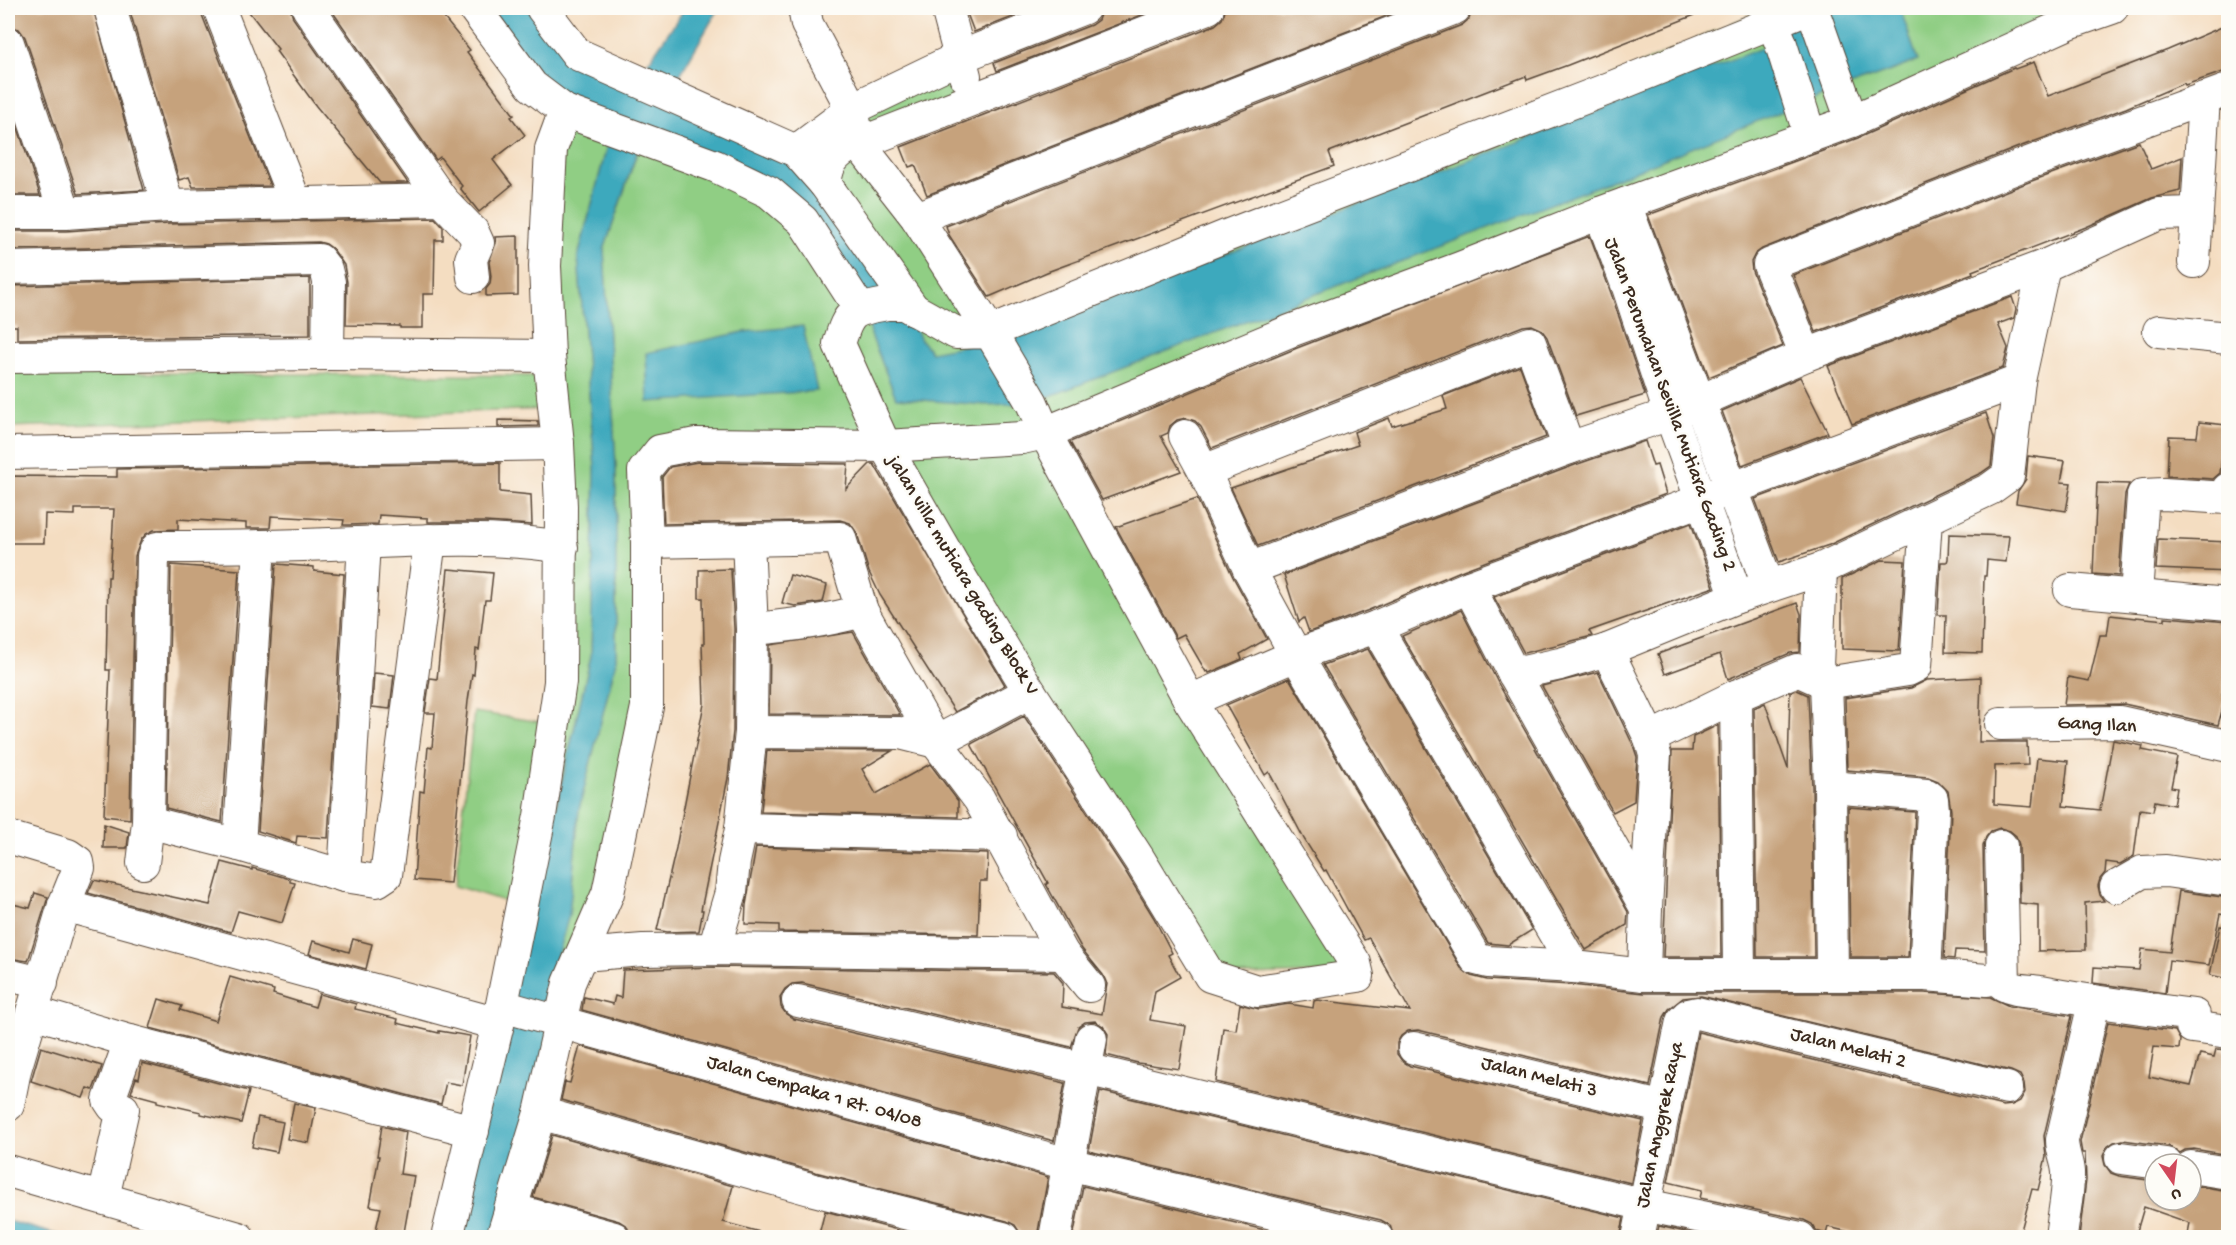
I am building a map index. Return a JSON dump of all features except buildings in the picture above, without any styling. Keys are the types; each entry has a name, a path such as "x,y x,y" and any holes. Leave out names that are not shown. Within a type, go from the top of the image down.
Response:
{"street":[{"path":"110,8 168,206"},
{"path":"219,8 296,204"},
{"path":"308,8 442,200 473,232 478,243 471,260 473,277"},
{"path":"474,8 532,86 565,111 715,166 769,192 803,221 860,309"},
{"path":"542,8 577,54 796,152 825,184 914,310"},
{"path":"804,8 807,24 852,109 860,144 917,218 990,332 1032,403 1045,433 1191,701 1296,655 1376,627 1469,587 2019,381"},
{"path":"946,8 972,100"},
{"path":"796,152 852,109 960,57 1084,8"},
{"path":"825,184 826,170 839,153 1208,8"},
{"path":"917,218 1455,8"},
{"path":"1852,121 1810,8 1769,15 1589,96 1226,236 990,332 956,333 904,304 887,304 860,309 846,321 839,344 885,446 1022,438 1045,433 1290,331 1460,268 1612,208 1852,121 2069,23 2112,8"},
{"path":"1769,15 1810,136"},
{"path":"8,43 65,213"},
{"path":"1249,570 1569,448 1670,414 1806,355 2044,266 2159,214 2195,239 2215,95 1764,255 1806,355"},
{"path":"447,1238 500,1015 542,804 560,682 562,547 558,444 549,356 545,266 551,149 565,111"},
{"path":"8,213 65,213 168,206 442,200"},
{"path":"1612,208 1641,285 1699,401 1768,585"},
{"path":"8,268 318,260 326,269 329,282 328,354"},
{"path":"1514,674 1560,664 1607,650 1768,585 1821,569 1990,489 2008,476 2019,381 2044,266"},
{"name":"Jalan Perumahan Sevilla Mutiara Gading 2","path":"1641,285 1670,414 1737,597"},
{"path":"2159,331 2229,338"},
{"path":"1204,471 1530,343 1569,448"},
{"path":"8,357 328,354 549,356"},
{"path":"1185,436 1204,471 1249,570 1296,655 1476,959 1488,962 1574,967 1644,975 1739,973 1925,975 1987,980"},
{"path":"8,453 558,444"},
{"name":"jalan villa mutiara gading Block V","path":"506,1223 540,1113 569,983 608,893 647,707 647,542 644,471 660,451 696,444 885,446 1030,692 1139,859 1210,976 1257,991 1354,979 1358,976 1358,972 1345,946 1191,701"},
{"path":"2136,594 2143,495 2227,498 2229,489"},
{"path":"1650,738 1736,696 1797,670 1826,683 1908,670 1916,666 1926,520"},
{"path":"647,542 840,537 850,614 936,742 979,799 1063,954 1089,986"},
{"path":"143,863 148,822 153,556 157,548 259,547 430,540 533,542 562,547"},
{"path":"148,822 239,845 344,876 377,881 386,875 430,540"},
{"path":"714,949 730,892 741,829 751,732 766,628 747,540"},
{"path":"344,876 364,543"},
{"path":"239,845 259,547"},
{"path":"1821,569 1817,667 1826,683 1830,787 1832,974"},
{"path":"1469,587 1514,674 1646,908"},
{"path":"2070,590 2136,594 2229,604"},
{"path":"766,628 784,606 850,614"},
{"path":"1376,627 1574,967"},
{"path":"1607,650 1650,738 1655,755 1644,975"},
{"path":"751,732 900,733 936,742 1030,692"},
{"path":"1736,696 1739,973"},
{"name":"Gang Ilan","path":"2001,724 2120,722 2229,746"},
{"path":"1830,787 1927,795 1932,799 1925,975"},
{"path":"741,829 1000,836"},
{"path":"8,837 68,855 78,862 80,868 64,905 37,997 11,1069 8,1105"},
{"path":"2001,846 2004,985 2094,1003 2193,1015 2192,1027 2229,1032"},
{"path":"2116,887 2142,872 2166,871 2229,880"},
{"name":"Jalan Cempaka 1 Rt. 04/08","path":"64,905 500,1015 560,1022 1068,1164 1377,1238"},
{"path":"582,955 643,950 714,949 1063,954"},
{"path":"8,975 37,997 130,1041 472,1131"},
{"path":"798,1001 1088,1054 1645,1205 1800,1238"},
{"path":"2061,1238 2068,1174 2062,1140 2094,1003"},
{"name":"Jalan Melati 2","path":"1688,1014 1697,1013 2007,1088"},
{"name":"Jalan Anggrek Raya","path":"1638,1238 1682,1021 1688,1014"},
{"path":"103,1198 123,1109 113,1106 109,1100 130,1041"},
{"name":"Jalan Melati 3","path":"1414,1048 1665,1108"},
{"path":"1055,1238 1088,1054"},
{"path":"540,1113 810,1190 1003,1238"},
{"path":"2121,1158 2143,1161"},
{"path":"2203,1169 2229,1173"},
{"path":"8,1171 239,1238"},
{"path":"506,1223 614,1238"}],"green space":[{"path":"1766,8 2135,8 2079,27 1625,204 1768,585 1737,597 1600,213 1045,433 1358,972 1210,976 885,446 660,451 648,663 540,1113 523,907 455,886 474,712 554,724 555,409 8,427 8,372 551,376 545,266 577,54 796,151 960,57 972,100 860,144 991,332 1453,149","holes":["612,127 637,153 604,250 616,467 616,661 579,809 569,915 556,805 591,656 595,468 578,257"]}],"water":[{"path":"489,8 529,8 630,89 685,8 719,8 663,104 791,160 904,304 921,340 931,352 1014,336 1780,41 1781,19 1808,8 1900,8 1918,61 1800,104 1603,184 1032,403 986,405 896,398 871,335 866,308 809,216 641,140 604,250 616,467 616,661 579,809 569,915 540,1015 560,1022 502,1237 449,1238 523,952 591,656 595,468 578,257 612,127 547,86"},
{"path":"803,326 817,391 648,402 646,353 743,332"},
{"path":"8,1221 65,1237 8,1237"}]}
